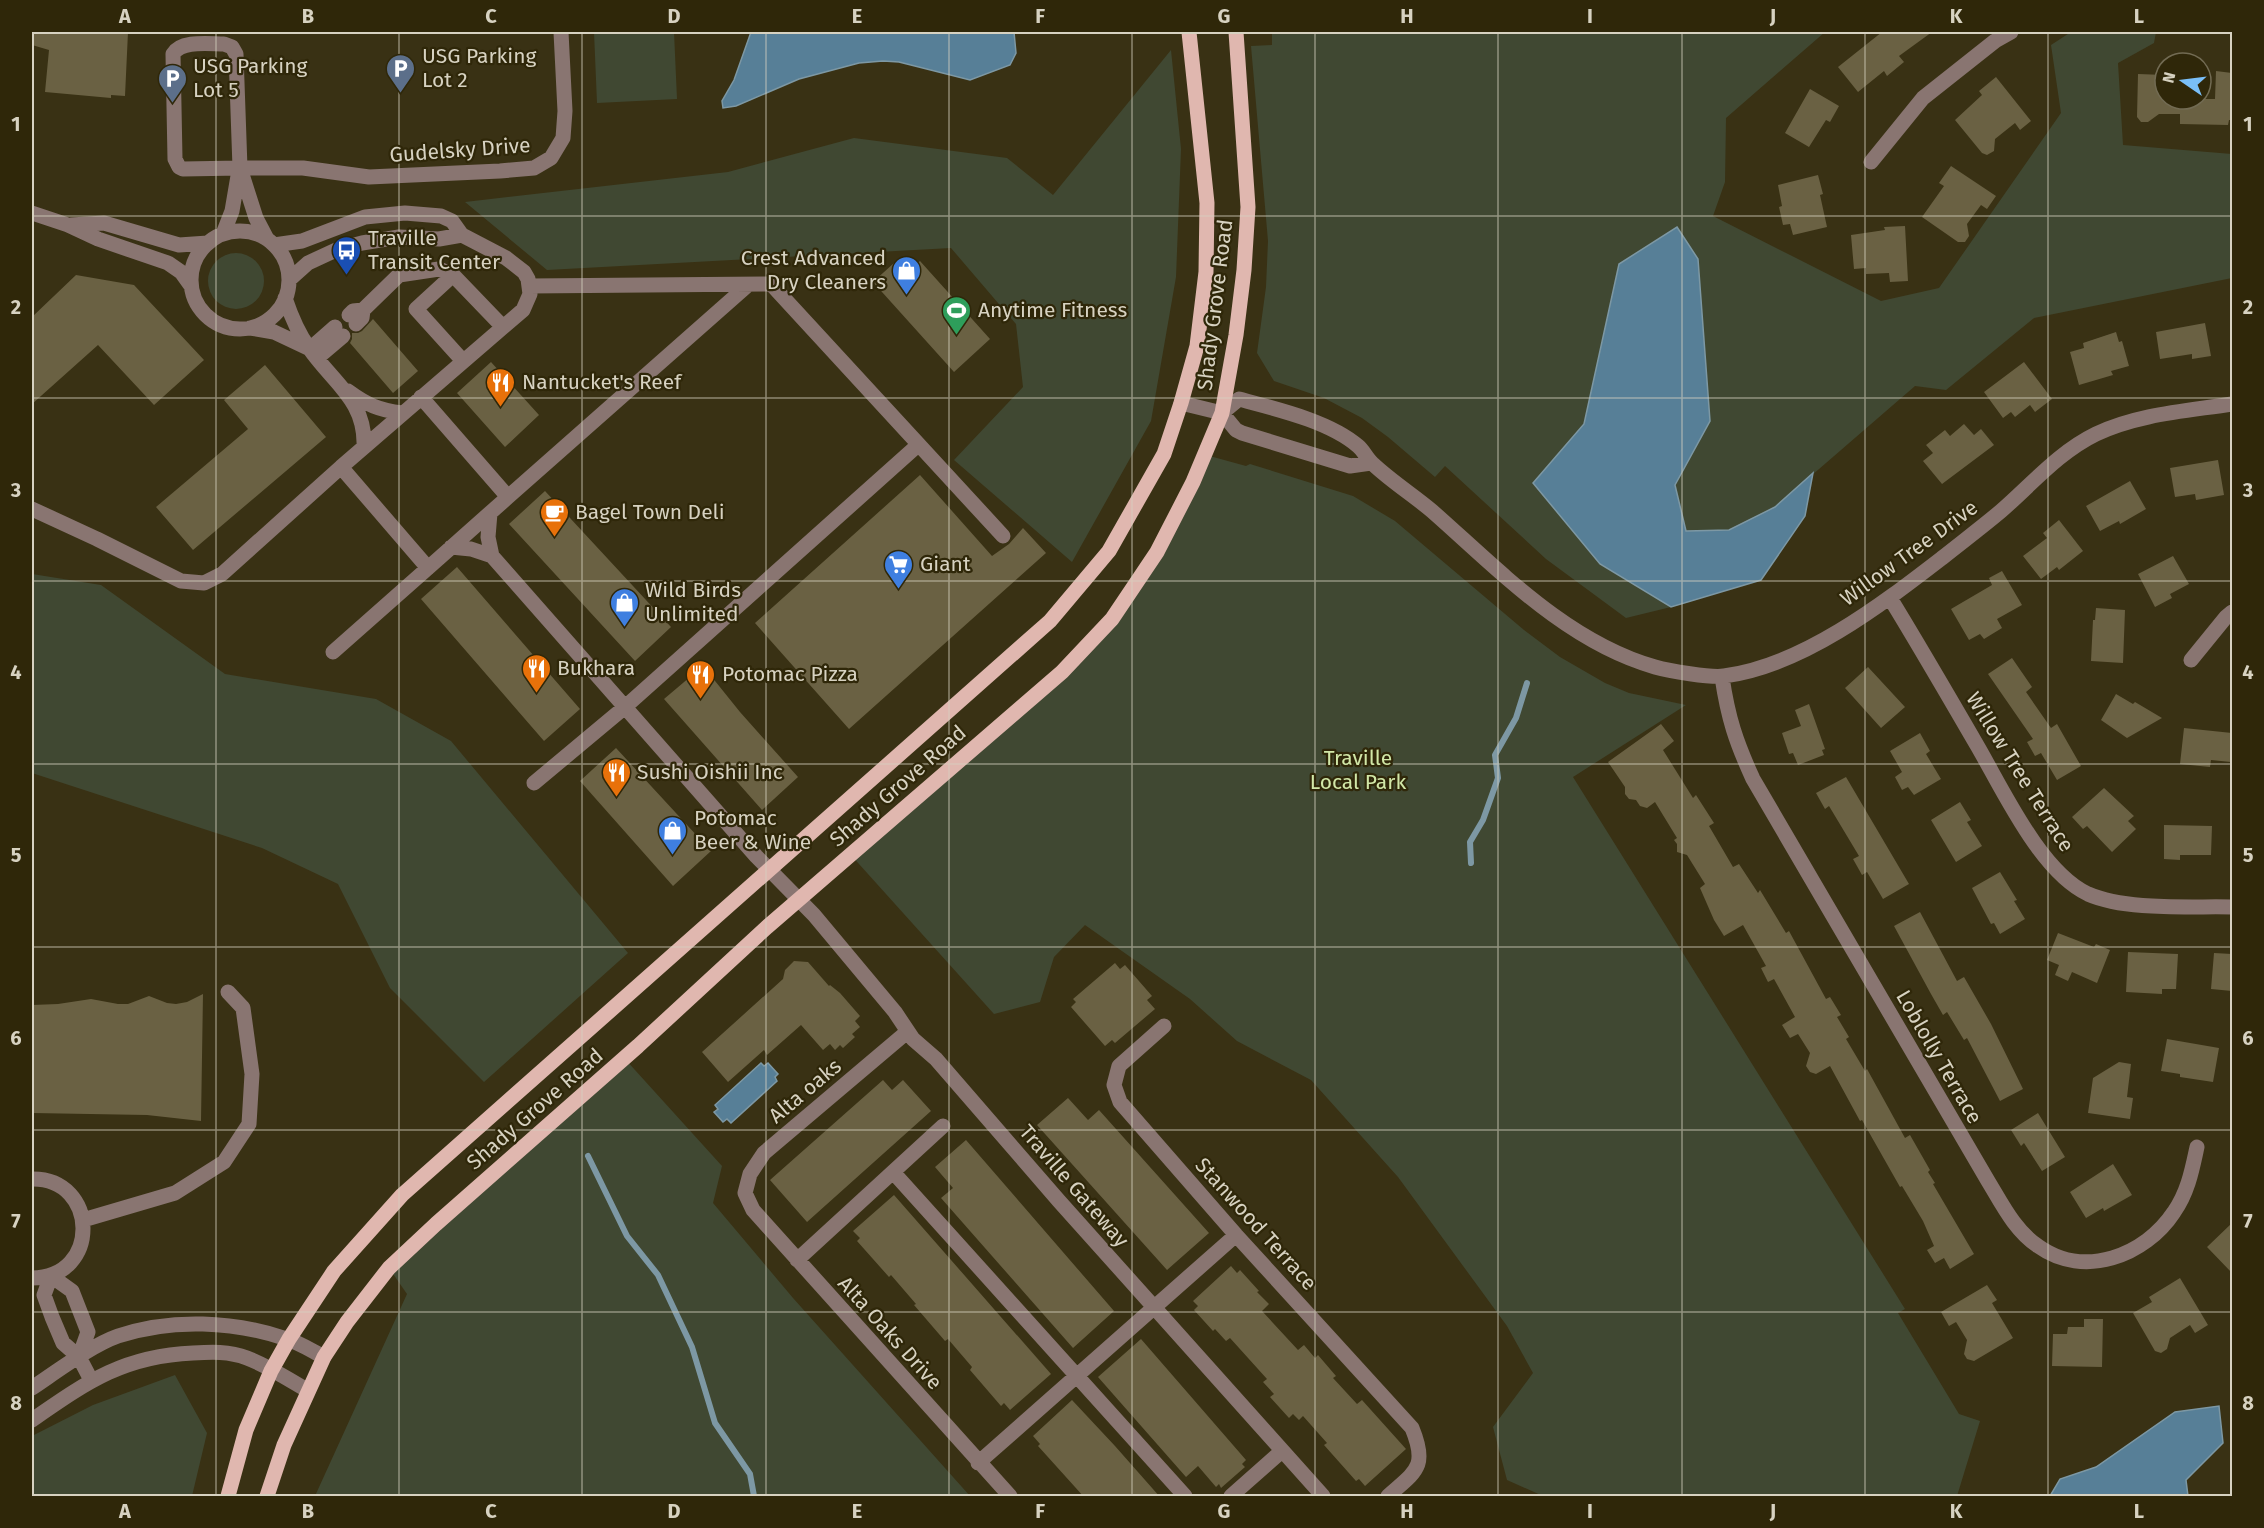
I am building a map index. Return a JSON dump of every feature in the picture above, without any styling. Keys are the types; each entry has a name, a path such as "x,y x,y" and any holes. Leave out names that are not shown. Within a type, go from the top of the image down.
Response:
{"main road":[{"name":"Shady Grove Road","path":"228,1497 246,1431 271,1371 289,1339 334,1271 402,1195 1050,621 1109,551 1164,454 1197,346 1206,272 1207,203 1189,32"},
{"name":"Shady Grove Road","path":"267,1497 284,1444 324,1357 347,1322 389,1268 639,1046 799,899 1062,672 1112,619 1157,552 1193,482 1222,413 1240,302 1248,207 1236,32"}],"street":[{"name":"Gudelsky Drive","path":"240,168 235,50 224,44 179,47 171,59 177,164 187,170 303,168 369,177 508,171 534,168 551,158 563,138 565,118 561,32"},
{"path":"1871,162 1923,98 1995,41 2011,32"},
{"path":"223,234 232,211 240,168"},
{"path":"240,168 256,218 287,267 289,280 285,298 277,312 265,322 250,328"},
{"path":"32,213 168,263 181,272 191,286 196,301 205,315 218,324 234,329 250,328 274,332 313,353"},
{"path":"32,509 181,581 204,583 222,574 363,447 523,310 530,294 530,286 524,272 519,267 462,235 453,221 441,216 405,213 365,217 302,241 271,242 253,233 238,231 223,234 208,243 198,255 192,270 191,286"},
{"path":"68,225 104,223 179,245 208,243"},
{"path":"289,280 308,262 336,250 362,243 399,237 439,239 462,235"},
{"path":"356,316 399,275 439,270 453,275 503,327"},
{"path":"453,275 416,309 463,361"},
{"path":"333,652 748,285"},
{"path":"530,286 771,285 1003,536"},
{"path":"285,298 292,318 313,353 345,390 360,416 364,434 363,447"},
{"path":"313,353 339,331"},
{"path":"345,390 368,405 385,411 402,413"},
{"path":"421,397 508,497"},
{"name":"Willow Tree Drive","path":"1222,413 1239,399 1302,418 1334,432 1359,447 1371,463 1413,495 1548,611 1589,638 1624,656 1657,668 1722,677 1799,654 1890,598 2001,511 2057,459 2095,434 2131,421 2232,404"},
{"path":"1181,403 1222,413 1236,430 1350,466 1371,463"},
{"path":"534,783 625,707 918,445"},
{"path":"341,467 428,568"},
{"path":"490,513 488,537 492,556"},
{"path":"451,547 471,549 492,556"},
{"name":"Traville Gateway","path":"492,556 770,870 814,915 887,1004 913,1040 936,1059 1323,1497"},
{"name":"Willow Tree Terrace","path":"1890,598 2043,855 2067,882 2090,894 2110,900 2144,905 2232,908"},
{"path":"2191,660 2232,612"},
{"name":"Loblolly Terrace","path":"1722,677 1728,715 1738,746 1753,779 1988,1181 2014,1222 2037,1246 2059,1257 2077,1262 2107,1261 2132,1252 2174,1213 2188,1185 2197,1147"},
{"path":"83,1220 175,1193 224,1162 249,1124 252,1074 243,1008 228,992"},
{"name":"Stanwood Terrace","path":"1164,1026 1119,1066 1114,1085 1120,1102 1236,1236 1412,1428 1421,1449 1416,1471 1388,1497"},
{"name":"Alta oaks","path":"745,1193 750,1174 764,1153 908,1032"},
{"path":"797,1260 943,1126"},
{"path":"893,1172 1185,1497"},
{"path":"32,1179 51,1182 66,1191 77,1204 83,1220 84,1234 73,1260 63,1269 51,1276 32,1278"},
{"name":"Alta Oaks Drive","path":"745,1193 753,1210 1010,1497"},
{"path":"978,1463 1236,1236"},
{"path":"51,1276 72,1291 88,1332 79,1357"},
{"path":"51,1276 44,1295 52,1317 63,1343 79,1357 91,1380"},
{"path":"32,1388 79,1357 118,1336 161,1327 215,1323 254,1329 289,1339 324,1357"},
{"path":"32,1420 91,1380 129,1363 165,1354 222,1351 246,1358 307,1390"},
{"path":"1231,1497 1282,1451"}],"green space":[{"path":"594,32 674,32 677,99 597,103"},
{"path":"1272,32 1825,32 1726,118 1725,182 1713,216 1881,301 1939,288 2061,113 2051,45 2071,32 2156,32 2154,43 2118,63 2123,145 2232,154 2232,278 2034,318 1946,390 1915,386 1775,507 1729,530 1686,531 1675,485 1710,420 1698,259 1677,227 1619,264 1584,424 1533,483 1600,564 1671,607 1626,618 1546,559 1445,466 1435,477 1362,418 1324,398 1274,381 1257,353 1266,287 1268,241 1251,46 1272,45"},
{"path":"1171,50 1181,149 1176,277 1151,421 1072,562 954,460 1023,387 1016,324 951,248 547,270 465,202 728,172 854,138 1007,158 1053,195"},
{"path":"236,253 247,255 256,261 262,270 264,281 262,292 256,301 247,307 236,309 225,307 216,301 210,292 208,281 210,270 216,261 225,255"},
{"name":"Traville Local Park","path":"1206,455 1246,466 1250,464 1353,496 1395,521 1524,630 1560,657 1605,683 1629,693 1686,705 1573,777 1905,1309 1898,1313 1959,1414 1980,1421 1957,1496 1543,1496 1507,1480 1493,1427 1533,1373 1507,1326 1398,1177 1311,1080 1237,1041 1190,999 1085,925 1054,957 1040,1002 994,1014 850,854 1112,619"},
{"path":"32,574 101,585 225,674 376,699 451,741 628,953 484,1082 390,988 338,884 262,848 32,773"},
{"path":"625,1059 722,1166 713,1203 793,1298 970,1496 315,1496 407,1294 389,1268"},
{"path":"175,1375 207,1433 192,1496 32,1496 32,1436 93,1405"}],"water":[{"path":"751,32 1014,32 1016,53 1010,65 970,80 899,62 859,63 799,79 736,106 723,108 722,101 734,80"},
{"path":"1677,227 1698,259 1710,421 1675,485 1686,531 1729,530 1775,507 1813,473 1805,516 1761,580 1671,607 1600,564 1533,483 1584,424 1619,264"},
{"path":"761,1063 764,1066 768,1063 778,1074 775,1077 777,1081 731,1123 727,1119 723,1122 714,1112 718,1109 715,1105"},
{"path":"2219,1406 2223,1443 2186,1480 2188,1496 2050,1496 2060,1479 2096,1467 2175,1412"}],"building":[{"path":"32,32 128,32 125,96 111,95 111,98 45,92 49,50 32,45"},
{"path":"1882,32 1932,32 1899,56 1904,62 1887,76 1884,71 1858,92 1838,67"},
{"path":"2216,71 2232,73 2232,120 2229,120 2228,125 2180,124 2180,114 2159,114 2148,122 2141,122 2137,117 2138,74 2153,75 2153,111 2213,111 2213,99 2215,99"},
{"path":"1996,77 2031,121 2020,130 2015,123 1995,139 1994,151 1987,155 1982,153 1955,120 1982,95 1979,91"},
{"path":"1810,89 1839,106 1830,122 1826,120 1809,147 1785,133"},
{"path":"1951,166 1996,196 1987,209 1981,205 1967,224 1969,236 1965,242 1958,242 1922,217 1944,186 1939,183"},
{"path":"1818,175 1827,227 1793,235 1790,224 1783,225 1778,185"},
{"path":"1905,226 1908,281 1890,282 1889,273 1866,274 1866,268 1854,269 1851,235 1885,230 1884,227"},
{"path":"920,261 990,339 954,372 873,282 894,263 905,275"},
{"path":"76,275 134,285 204,360 154,405 98,345 32,404 32,317"},
{"path":"373,319 418,371 393,393 350,343 352,333 362,331"},
{"path":"2205,323 2211,356 2192,359 2192,354 2160,359 2156,332"},
{"path":"2116,332 2119,342 2122,341 2129,366 2111,371 2113,375 2079,385 2070,352 2084,348 2083,343"},
{"path":"491,362 539,415 505,447 457,393"},
{"path":"2024,362 2052,399 2035,412 2030,405 2015,417 2011,412 2003,418 1984,392"},
{"path":"265,365 326,437 193,550 156,507 248,429 224,400"},
{"path":"1964,424 1974,435 1981,429 1994,445 1942,484 1923,461 1933,453 1926,445 1945,430 1950,436"},
{"path":"2218,460 2224,495 2196,500 2195,494 2175,497 2170,468"},
{"name":"Giant","path":"920,475 992,556 1009,544 1023,528 1046,553 849,729 755,623"},
{"path":"2130,481 2146,509 2120,524 2119,521 2100,531 2086,506"},
{"path":"545,491 671,627 635,661 509,524"},
{"path":"2059,520 2083,551 2059,570 2057,567 2041,579 2023,556 2047,538 2043,533"},
{"path":"2173,556 2189,584 2170,594 2172,598 2155,607 2138,574"},
{"path":"457,567 580,709 544,741 421,599"},
{"path":"2002,571 2022,605 1997,619 2002,628 1984,639 1980,634 1969,640 1951,609 1992,585 1989,578"},
{"path":"2096,608 2125,610 2123,663 2091,661 2093,620 2095,620"},
{"path":"2012,658 2032,687 2026,692 2051,728 2057,724 2081,766 2057,780 2041,753 2035,756 2027,742 2033,739 1988,674"},
{"path":"703,666 740,712 798,777 762,810 664,699"},
{"path":"1868,667 1905,707 1881,728 1845,688"},
{"path":"2116,694 2162,718 2127,738 2101,720"},
{"path":"1809,704 1825,749 1822,750 1824,755 1798,765 1793,753 1789,754 1782,733 1801,726 1795,710"},
{"path":"1661,724 1674,741 1663,750 1693,798 1696,795 1714,823 1709,826 1733,867 1739,864 1758,893 1760,890 1786,933 1789,931 1826,999 1830,997 1841,1015 1837,1017 1849,1037 1846,1039 1865,1071 1867,1069 1905,1138 1910,1135 1930,1170 1928,1172 1935,1183 1933,1184 1974,1254 1950,1269 1944,1258 1935,1263 1927,1250 1934,1246 1923,1221 1902,1186 1900,1187 1862,1120 1860,1121 1830,1066 1816,1074 1810,1072 1806,1066 1810,1053 1798,1034 1790,1038 1782,1025 1795,1017 1774,979 1768,982 1761,968 1766,966 1743,925 1724,936 1700,888 1705,884 1687,855 1677,852 1677,844 1674,840 1677,838 1655,802 1647,808 1640,806 1636,800 1629,799 1625,794 1625,787 1608,762"},
{"path":"2184,728 2232,733 2231,762 2211,760 2210,767 2180,764"},
{"path":"1920,733 1930,751 1926,754 1941,779 1914,795 1908,787 1902,790 1895,777 1902,772 1890,751"},
{"path":"616,748 711,851 673,886 580,781"},
{"path":"1846,777 1909,884 1883,899 1867,872 1862,875 1853,859 1859,856 1829,806 1825,809 1816,793"},
{"path":"2104,788 2134,816 2128,821 2136,829 2112,852 2087,826 2083,829 2072,817"},
{"path":"1960,802 1971,820 1967,822 1982,846 1956,862 1931,820"},
{"path":"2164,825 2212,826 2211,855 2180,855 2180,860 2164,859"},
{"path":"2000,872 2017,900 2014,901 2025,919 2000,934 1994,923 1991,924 1972,888"},
{"path":"1920,912 1957,981 1964,977 1991,1024 2023,1089 2000,1101 1967,1038 1964,1040 1947,1012 1943,1015 1894,926"},
{"path":"2058,933 2094,947 2096,944 2110,950 2097,983 2072,972 2068,981 2055,975 2059,965 2047,960"},
{"path":"2128,952 2178,954 2176,989 2162,989 2162,994 2126,992"},
{"path":"2214,953 2232,954 2232,991 2211,989"},
{"path":"794,961 808,962 860,1016 855,1021 860,1027 852,1034 855,1037 843,1048 840,1045 835,1050 830,1044 823,1050 801,1025 767,1055 764,1050 728,1082 702,1052 783,979 785,970"},
{"path":"1115,963 1120,969 1125,965 1152,996 1147,1000 1155,1009 1115,1043 1112,1040 1105,1046 1071,1007 1076,1002 1073,999"},
{"path":"203,994 201,1121 147,1115 32,1113 32,1005 91,999 128,1004 149,996 176,1004 187,1002"},
{"path":"2167,1039 2219,1048 2213,1082 2180,1077 2180,1074 2161,1071"},
{"path":"2119,1062 2131,1064 2127,1097 2133,1098 2130,1119 2088,1113 2093,1078"},
{"path":"883,1080 892,1090 903,1080 931,1111 807,1222 770,1180"},
{"path":"1068,1098 1088,1120 1099,1110 1209,1233 1167,1270 1037,1125"},
{"path":"2038,1113 2065,1157 2042,1171 2024,1143 2021,1146 2011,1130"},
{"path":"966,1140 1114,1311 1073,1348 941,1198 953,1188 935,1167"},
{"path":"2113,1164 2132,1195 2086,1218 2070,1192"},
{"path":"894,1195 1051,1374 1010,1410 1004,1403 1001,1406 970,1370 972,1367 948,1339 945,1341 891,1275 889,1277 857,1241 860,1238 853,1231"},
{"path":"2232,1223 2232,1273 2207,1247"},
{"path":"1231,1266 1237,1273 1240,1270 1259,1291 1257,1292 1269,1304 1262,1311 1298,1350 1304,1345 1315,1358 1318,1355 1336,1376 1333,1378 1357,1404 1362,1400 1406,1449 1365,1486 1359,1479 1356,1481 1324,1445 1327,1443 1303,1416 1299,1420 1293,1414 1289,1418 1270,1397 1274,1394 1263,1382 1267,1379 1230,1338 1226,1341 1215,1329 1213,1331 1194,1310 1198,1306 1193,1301"},
{"path":"2180,1278 2208,1325 2195,1333 2190,1325 2170,1338 2167,1349 2161,1353 2155,1351 2133,1313 2152,1302 2149,1297"},
{"path":"1987,1285 1997,1300 1992,1303 2013,1338 1974,1361 1967,1359 1964,1354 1967,1340 1956,1322 1949,1326 1941,1312"},
{"path":"2084,1319 2103,1319 2102,1367 2052,1366 2053,1334 2067,1334 2068,1327 2084,1327"},
{"path":"1141,1339 1246,1460 1242,1464 1245,1467 1221,1488 1219,1484 1216,1487 1198,1466 1186,1477 1098,1377"},
{"path":"1072,1400 1160,1497 1084,1497 1038,1446 1040,1444 1033,1436"}],"waterway":[{"path":"1471,863 1470,842 1483,820 1498,778 1495,755 1516,718 1527,683"},
{"path":"588,1156 627,1236 658,1275 692,1347 715,1423 750,1474 754,1496"}],"place":[{"name":"USG Parking Lot 2","path":"401,94"},
{"name":"USG Parking Lot 5","path":"172,104"},
{"name":"Traville Transit Center","path":"347,276"},
{"name":"Crest Advanced Dry Cleaners","path":"907,296"},
{"name":"Anytime Fitness","path":"957,336"},
{"name":"Nantucket's Reef","path":"501,408"},
{"name":"Bagel Town Deli","path":"554,538"},
{"name":"Giant","path":"899,590"},
{"name":"Wild Birds Unlimited","path":"624,628"},
{"name":"Bukhara","path":"536,694"},
{"name":"Potomac Pizza","path":"701,700"},
{"name":"Sushi Oishii Inc","path":"616,798"},
{"name":"Potomac Beer & Wine","path":"673,856"}]}
